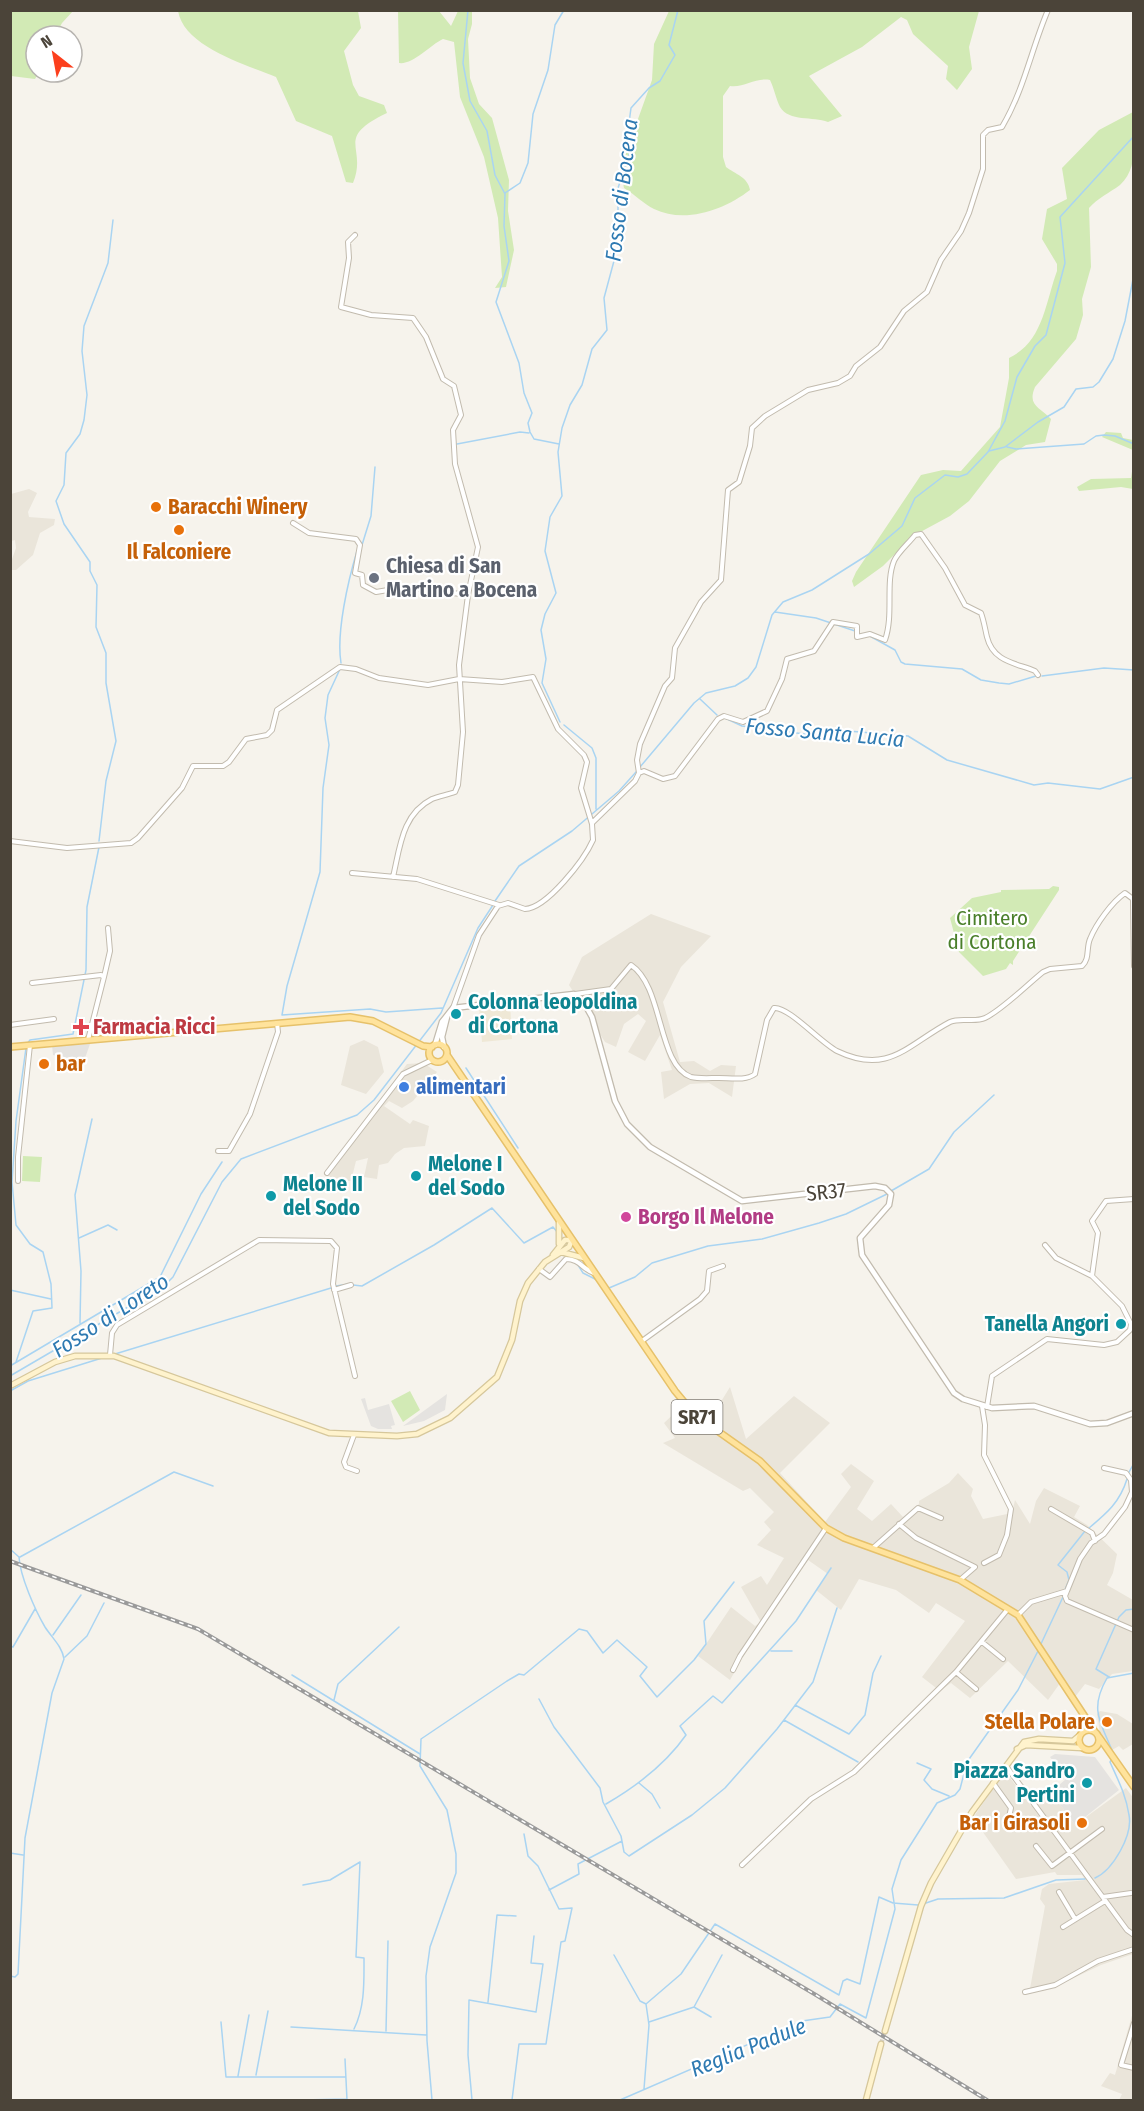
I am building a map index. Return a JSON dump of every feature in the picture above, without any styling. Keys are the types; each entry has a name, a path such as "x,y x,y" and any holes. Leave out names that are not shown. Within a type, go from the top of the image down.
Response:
{"main road":[{"path":"10,1047 328,1017 363,1018 414,1041 440,1062 453,1065"},
{"path":"422,1046 444,1047"},
{"path":"431,1057 434,1046"},
{"name":"SR71","path":"444,1047 453,1065 516,1154 559,1222 596,1272 675,1391 695,1415 760,1461 826,1528 844,1539 961,1580 1018,1615 1134,1787"},
{"path":"440,1062 447,1055"},
{"path":"559,1222 559,1245"},
{"path":"10,1386 55,1362 75,1356 110,1355 131,1360 315,1429 354,1435 406,1436 428,1431 450,1418 488,1386 504,1361 523,1292 559,1245 565,1240 572,1240"},
{"path":"553,1255 561,1252 572,1240"},
{"path":"561,1252 587,1259"},
{"path":"1082,1748 1081,1734 1085,1717"},
{"path":"885,2031 927,1890 940,1865 1015,1750 1024,1742 1039,1739 1073,1741 1081,1734 1097,1734 1094,1748"},
{"path":"1015,1750 1026,1745 1094,1748 1112,1755"},
{"path":"866,2100 881,2044"}],"street":[{"path":"592,824 635,781 639,773 637,760 639,744 665,686 672,678 675,648 701,602 721,580 728,490 739,482 750,446 752,428 765,416 808,390 838,383 850,376 856,366 880,347 904,310 927,292 941,260 961,231 969,213 983,169 984,135 988,130 1002,127 1008,117 1026,78 1048,10"},
{"path":"355,235 348,242 349,258 341,307 371,315 413,318 426,337 444,379 454,386 461,415 453,430 455,464 478,547 468,595 459,679 464,732 458,785 455,792 432,799 412,814 405,828 393,877"},
{"path":"293,523 309,533 356,539 360,545 355,573 362,575 363,585 368,590 376,592 406,587 468,595"},
{"path":"639,773 644,771 663,779 675,776 718,719 724,716 743,722 767,711 774,701 787,659 814,651 833,622 857,626 857,637 870,634 885,640 890,617 895,558 915,535 921,534 945,568 965,605 981,614 990,646 996,654 1002,660 1035,671 1038,675"},
{"path":"10,841 67,848 131,843 182,788 193,766 223,766 229,762 246,739 267,735 272,730 277,710 335,668 347,667 379,678 428,685 459,679 501,682 528,675 536,681 558,729 584,755 587,762 581,788 586,813 592,824 591,845 566,879 539,904 525,909 508,903 498,904 417,879 352,873"},
{"path":"434,1046 442,1022 451,1010 611,989 631,965 643,980 652,997 677,1067 693,1078 745,1077 755,1074 767,1020 774,1008 784,1010 837,1051 872,1060 893,1057 951,1021 987,1017 1043,972 1050,969 1082,966 1096,928 1125,893 1133,899 1134,966"},
{"path":"444,1047 443,1031 479,935 498,904"},
{"path":"88,1040 110,951 108,928"},
{"path":"32,983 102,975 104,977"},
{"name":"SR37","path":"574,994 583,1001 592,1017 615,1101 627,1124 650,1147 742,1201 875,1186 885,1188 891,1194 889,1205 860,1238 862,1255 954,1393 984,1407 1034,1407 1090,1424 1107,1423 1134,1413"},
{"path":"10,1025 54,1019"},
{"path":"218,1151 229,1151 242,1131 278,1032 277,1022"},
{"path":"18,1181 18,1157 30,1045"},
{"path":"327,1173 403,1074 431,1057"},
{"path":"1092,1276 1098,1233 1092,1221 1096,1212 1106,1201 1134,1199"},
{"path":"110,1355 112,1333 117,1325 259,1240 331,1241 336,1244 334,1290 355,1376"},
{"path":"984,1563 999,1555 1011,1519 1011,1509 984,1455 984,1407 992,1376 1047,1339 1104,1345 1117,1341 1130,1330 1131,1324 1122,1306 1092,1276 1056,1258 1045,1245"},
{"path":"539,1269 550,1277 566,1259 570,1258 579,1261 589,1271 596,1272"},
{"path":"642,1341 700,1299 707,1291 709,1271 723,1266"},
{"path":"334,1290 351,1285"},
{"path":"354,1435 344,1462 346,1467 357,1471"},
{"path":"1104,1468 1126,1473 1131,1480 1132,1492 1118,1516 1080,1559 1065,1596 1066,1601 1134,1630"},
{"path":"873,1548 918,1508 941,1518"},
{"path":"1051,1509 1092,1533 1095,1541"},
{"path":"899,1524 916,1538 975,1567 961,1580"},
{"path":"733,1670 740,1656 826,1528"},
{"path":"1018,1615 1030,1602 1067,1591"},
{"path":"742,1866 811,1799 854,1772 956,1672 1009,1608"},
{"path":"982,1642 1003,1659"},
{"path":"956,1672 976,1689"},
{"path":"1005,1765 1127,1930 1134,1935"},
{"path":"993,1782 1011,1808 1009,1816"},
{"path":"1036,1846 1052,1866 1102,1829"},
{"path":"1059,1892 1075,1919"},
{"path":"1063,1927 1104,1899 1131,1893"},
{"path":"1127,1930 1134,1929"},
{"path":"1025,1992 1055,1985 1098,1960 1134,1949"},
{"path":"1134,2023 1121,2066 1134,2068"}],"shaded area":[{"path":"29,489 37,493 28,512 29,517 55,519 54,525 40,533 33,555 16,570 12,570 11,562 16,548 15,540 11,541 11,494"},
{"path":"651,914 711,936 681,967 663,1002 680,1062 694,1061 710,1071 721,1065 736,1066 732,1097 709,1083 690,1084 664,1099 661,1072 672,1070 660,1035 645,1061 628,1052 646,1021 638,1014 624,1024 616,1047 605,1042 569,985 582,957"},
{"path":"510,1003 512,1039 482,1042 479,1006"},
{"path":"364,1040 378,1047 384,1072 366,1094 341,1085 350,1046"},
{"path":"90,1044 84,1061 53,1055 52,1045"},
{"path":"423,1063 437,1072 413,1101 402,1108 389,1101 384,1106 410,1124 413,1120 429,1126 425,1146 404,1148 388,1163 379,1165 377,1179 364,1177 368,1158 356,1161 351,1181 339,1181 328,1176 326,1173 407,1064"},
{"path":"730,1387 746,1439 794,1396 830,1423 780,1473 825,1522 851,1487 841,1474 851,1464 874,1481 857,1509 872,1521 891,1504 903,1517 919,1504 919,1501 949,1483 958,1473 973,1489 971,1496 983,1519 1012,1513 1015,1500 1030,1524 1036,1501 1044,1488 1080,1506 1074,1517 1087,1525 1117,1554 1113,1573 1107,1585 1133,1600 1133,1671 1112,1674 1099,1689 1085,1684 1075,1697 1063,1679 1048,1700 1008,1661 970,1698 951,1683 940,1691 922,1677 965,1621 936,1603 929,1613 896,1590 859,1579 841,1610 816,1590 828,1574 808,1560 747,1650 730,1680 698,1656 731,1607 755,1626 761,1622 741,1587 761,1576 767,1585 784,1558 757,1545 771,1530 764,1522 774,1512 750,1488 743,1491 663,1443 675,1438 664,1423 680,1408 704,1429"},
{"path":"447,1394 445,1410 424,1421 403,1426"},
{"path":"365,1398 368,1410 389,1404 395,1425 391,1426 392,1429 378,1429 371,1426 361,1399"},
{"path":"1100,1711 1117,1714 1133,1724 1133,1744 1123,1750 1119,1746 1112,1750 1100,1733 1097,1714"},
{"path":"1055,1754 1095,1757 1119,1790 1075,1825 1051,1792 1066,1779 1050,1757"},
{"path":"1005,1771 1031,1806 1051,1792 1075,1825 1126,1788 1134,1799 1133,1954 1101,1965 1059,1985 1029,1994 1045,1906 1040,1899 1042,1889 1049,1884 1085,1880 1082,1875 1057,1875 1055,1872 1016,1879 973,1818"},
{"path":"1133,2012 1133,2100 1119,2100 1122,2094 1101,2086 1110,2073 1115,2075"}],"green space":[{"path":"11,10 73,11 61,24 24,24 24,78 11,76"},
{"path":"669,10 979,11 969,47 972,69 957,90 946,79 948,66 913,34 907,20 901,17 862,47 809,76 842,116 828,122 795,117 784,112 770,80 730,86 723,96 723,157 726,167 744,179 750,190 716,209 704,213 678,215 654,209 646,204 624,188 622,178 624,158 652,80 654,44"},
{"path":"178,11 358,11 361,28 344,51 353,85 359,96 384,105 387,113 371,122 356,137 357,170 353,183 346,182 332,136 296,121 276,77 204,45 183,24"},
{"path":"398,11 439,11 451,26 458,11 472,11 472,24 468,39 470,78 479,104 492,118 509,180 508,211 514,250 506,287 495,288 502,277 498,218 484,157 460,97 454,42 443,39 416,58 399,63"},
{"path":"1133,112 1134,151 1126,178 1089,208 1091,267 1082,299 1083,315 1076,339 1035,387 1033,393 1036,406 1051,419 1045,442 1026,445 1000,461 969,501 950,516 913,536 883,566 854,587 852,581 856,572 921,475 943,470 961,471 1000,427 1009,378 1009,358 1020,351 1036,332 1046,309 1057,271 1057,264 1042,239 1047,209 1067,199 1062,168 1099,130"},
{"path":"1106,432 1121,433 1123,438 1133,440 1133,450 1102,437"},
{"path":"1133,465 1133,489 1121,487 1079,491 1077,487 1091,479 1131,478"},
{"name":"Cimitero di Cortona","path":"1053,886 1059,887 1059,890 1013,961 1013,965 1010,963 1006,969 983,976 959,952 950,918 972,898 1001,892 1001,890 1049,889"},
{"path":"23,1156 42,1157 40,1182 22,1181"},
{"path":"410,1391 420,1410 403,1422 391,1401"}],"waterway":[{"path":"468,10 463,63 470,101 487,131 495,175 505,194 504,226 509,261 496,302 519,363 524,393 532,413 528,423 530,432 534,439 559,444"},
{"path":"505,193 520,183 528,163 533,114 548,70 555,25 564,10"},
{"name":"Fosso di Bocena","path":"560,722 542,683 546,659 541,630 545,614 556,593 545,551 550,517 562,496 558,452 562,428 570,405 582,385 592,349 607,330 604,298 618,246 618,188 632,142 628,130 631,108 649,88 660,81 675,55 669,45 678,10"},
{"path":"640,767 694,703 706,693 735,686 748,678 756,667 772,615 783,602 812,590 869,554 902,526 915,498 945,475 958,477 967,474 988,452 1005,421 1017,377 1035,346 1046,335 1065,263 1060,217 1134,136"},
{"path":"99,841 106,781 116,741 106,683 106,653 96,627 97,585 90,571 90,562 64,524 56,501 64,485 66,453 80,434 84,420 87,395 82,351 84,326 108,263 113,220"},
{"path":"989,451 1005,447 1038,422 1064,407 1076,389 1093,387 1099,382 1113,359 1125,321 1134,274"},
{"path":"457,444 520,432 529,433"},
{"path":"1007,447 1016,449 1084,444 1096,436 1104,435 1115,436 1134,444"},
{"path":"362,545 371,516 375,467"},
{"path":"341,663 341,622 357,551"},
{"path":"775,612 816,618 855,631"},
{"path":"868,635 895,650 901,662 905,664 962,669 981,680 1009,684 1036,676"},
{"path":"1042,676 1104,668 1134,670"},
{"path":"340,669 328,695 325,718 329,745 323,788 320,872 287,986 282,1015 370,1009 386,1012 442,1008"},
{"name":"Fosso Santa Lucia","path":"700,699 717,715"},
{"name":"Fosso Santa Lucia","path":"725,718 742,726 812,735 836,730 908,736 947,760 1034,785 1048,783 1100,789 1134,777"},
{"name":"Fosso di Bocena","path":"564,725 592,748 596,758 596,809"},
{"name":"Fosso di Loreto","path":"495,901 519,866 572,831 619,791 636,772"},
{"path":"27,1044 30,1040 73,1034 86,970 87,907 99,847"},
{"name":"Fosso di Loreto","path":"10,1376 164,1286 173,1277 222,1182 241,1159 357,1115 374,1100 441,1013 478,928 493,905"},
{"path":"16,1362 33,1311 52,1308 51,1284 43,1252 30,1244 16,1225 12,1182 16,1121 26,1048"},
{"path":"466,1068 518,1148"},
{"path":"891,1191 929,1169 954,1132 994,1095"},
{"path":"80,1323 81,1271 75,1195 92,1119"},
{"path":"10,1366 160,1277 201,1194 222,1162"},
{"path":"609,1288 635,1277 652,1263 708,1246 762,1239 819,1223 846,1214 887,1194"},
{"path":"353,1285 362,1286 434,1245 492,1208 524,1243 553,1227 558,1233"},
{"path":"79,1238 108,1225 117,1230"},
{"path":"578,1265 583,1273 597,1280"},
{"path":"336,1286 349,1284"},
{"path":"115,1354 331,1288"},
{"path":"10,1290 51,1299"},
{"path":"10,1391 28,1381 102,1358"},
{"path":"1128,1474 1134,1463"},
{"path":"20,1557 174,1472 213,1486"},
{"path":"1089,1528 1112,1506 1121,1494 1127,1479"},
{"path":"1064,1592 1069,1580 1067,1572 1058,1565 1085,1531"},
{"path":"10,1549 19,1557 22,1574 33,1602 64,1659 52,1693 25,1838 18,1974 15,1977 10,1976"},
{"path":"606,1804 629,1790 669,1756 686,1735 680,1726 713,1696 722,1703 796,1621 831,1568"},
{"path":"432,2100 427,2041 426,1976 430,1947 456,1873 456,1854 447,1810 420,1766 421,1739 507,1681 519,1674 524,1675 579,1629 587,1631 603,1653 617,1640 647,1667 640,1676 657,1697 694,1660 706,1644 704,1621 734,1582"},
{"path":"53,1635 81,1595"},
{"path":"1040,1646 1063,1597"},
{"path":"65,1657 87,1636 104,1603"},
{"path":"539,1699 554,1727 600,1788 603,1802 621,1836 624,1852 629,1856 692,1815 725,1788 777,1729 813,1682 837,1608"},
{"path":"10,1646 13,1647 35,1609"},
{"path":"1109,1677 1096,1669 1119,1617 1126,1610 1134,1609"},
{"path":"334,1700 338,1684 399,1627"},
{"path":"771,1651 792,1651"},
{"name":"Reglia Padule","path":"620,2100 802,2021 830,2017 840,2004 866,2018 895,1909 892,1889 901,1860 937,1803 955,1795 960,1789 967,1762 1018,1690 1038,1651"},
{"path":"795,1705 849,1734 865,1715 873,1673 881,1656"},
{"path":"1114,1755 1099,1717 1098,1700 1107,1678 1134,1673"},
{"path":"292,1675 420,1754"},
{"path":"784,1720 858,1762"},
{"path":"1095,1878 1115,1860 1128,1832 1129,1815 1126,1801 1110,1762 1112,1758"},
{"path":"917,1763 931,1769 924,1780 932,1789 949,1796"},
{"path":"639,1783 652,1794 660,1808"},
{"path":"512,2100 519,2044 546,2044 561,1942 565,1941 572,1908 559,1909 538,1866 528,1856 524,1834"},
{"path":"549,1890 579,1874 578,1864 622,1841"},
{"path":"10,1853 23,1855"},
{"path":"303,1885 330,1880 360,1862 356,1957 364,1958 364,1985 358,2021 354,2029"},
{"path":"923,1904 938,1899 1004,1898 1056,1880 1085,1879"},
{"path":"646,2004 681,1974 715,1924 839,1995 843,1981 847,1979 860,1984 879,1897 893,1903 918,1905"},
{"path":"488,2002 497,1915 516,1916"},
{"path":"472,2100 468,2055 469,2000 536,2012 543,1964 531,1963 534,1936"},
{"path":"386,2031 388,1941"},
{"path":"614,1955 640,2001 646,2004 649,2025 644,2089"},
{"path":"649,2022 694,2007 722,1955"},
{"path":"694,2007 711,2017"},
{"path":"256,2075 268,2011"},
{"path":"238,2076 249,2015"},
{"path":"221,2022 226,2077 345,2077"},
{"path":"291,2027 426,2035"},
{"path":"345,2059 347,2100"},
{"path":"302,2100 347,2099"}],"tunnel":[{"path":"881,2044 885,2031"}],"railway":[{"path":"10,1561 198,1629 816,1995 987,2100"}],"place":[{"name":"Baracchi Winery","path":"156,507"},
{"name":"Il Falconiere","path":"179,530"},
{"name":"Chiesa di San Martino a Bocena","path":"374,578"},
{"name":"Colonna leopoldina di Cortona","path":"456,1014"},
{"name":"Farmacia Ricci","path":"81,1027"},
{"name":"bar","path":"44,1064"},
{"name":"alimentari","path":"404,1087"},
{"name":"Melone I del Sodo","path":"416,1176"},
{"name":"Melone II del Sodo","path":"271,1196"},
{"name":"Borgo Il Melone","path":"626,1217"},
{"name":"Tanella Angori","path":"1121,1324"},
{"name":"Stella Polare","path":"1107,1722"},
{"name":"Piazza Sandro Pertini","path":"1087,1783"},
{"name":"Bar i Girasoli","path":"1082,1823"}]}
